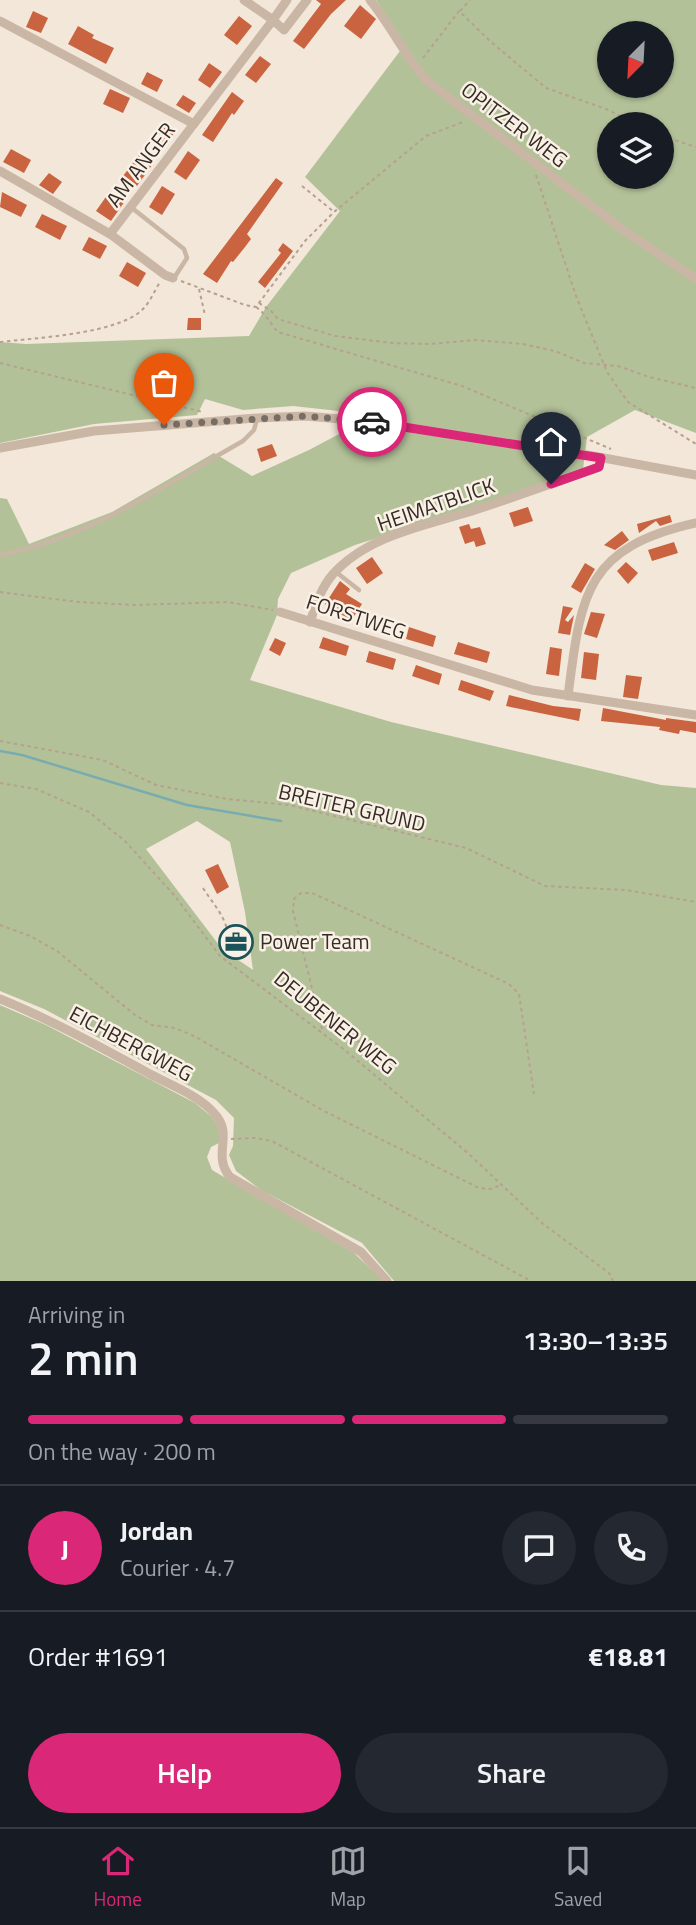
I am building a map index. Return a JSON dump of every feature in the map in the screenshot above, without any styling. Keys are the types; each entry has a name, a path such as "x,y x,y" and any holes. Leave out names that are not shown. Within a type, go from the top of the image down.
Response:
{"street":[{"path":"244,0 284,30 307,0"},
{"name":"AM ANGER","path":"169,277 110,234 287,0"},
{"name":"OPITZER WEG","path":"370,0 415,68 427,81 626,232 696,279"},
{"path":"0,21 194,124"},
{"path":"0,172 110,234"},
{"path":"0,448 94,431 305,416 376,422 696,475"},
{"name":"HEIMATBLICK","path":"310,622 320,593 336,572 361,551 397,534 480,509 599,467 601,458"},
{"path":"568,696 579,618 597,576 615,556 639,541 696,523"},
{"name":"FORSTWEG","path":"280,611 498,681 568,696 696,715"},
{"name":"EICHBERGWEG","path":"0,999 72,1031 192,1096 213,1111 224,1128 224,1141"},
{"path":"224,1141 220,1154 222,1164 230,1177 361,1252 387,1281"}],"lane":[{"path":"131,207 184,249 187,258 169,277"},
{"path":"0,555 44,544 108,517 243,441 254,430 257,418"},
{"path":"336,572 359,590"}],"path":[{"path":"415,68 470,0"},
{"path":"459,12 546,88 612,112"},
{"path":"256,307 305,241 334,212 426,136 474,117"},
{"path":"674,140 696,147"},
{"path":"531,160 562,257 605,367 628,402 696,443"},
{"path":"302,186 334,212"},
{"path":"0,342 79,332 124,321 142,310 169,277 256,307 266,314 278,332 462,386 617,450 619,461"},
{"path":"198,288 205,315"},
{"path":"259,303 278,319 335,336 392,343 430,344 476,340 523,344 555,351 584,363 605,367 618,366 649,377 696,388"},
{"path":"0,363 208,413"},
{"name":"FORSTWEG","path":"0,592 40,598 136,605 228,602 280,611"},
{"name":"BREITER GRUND","path":"0,741 103,760 156,786 228,799 289,805 466,848 545,886 626,890 696,902"},
{"name":"DEUBENER WEG","path":"0,783 36,789 89,812 125,841 174,895 220,956 323,1032 469,1154 542,1223 608,1273 613,1281"},
{"path":"203,888 228,927 227,945 220,956"},
{"path":"323,1032 293,911 294,899 300,893 312,893 509,984 519,994 534,1094"},
{"path":"0,925 30,936 57,951 135,1015 152,1024 175,1028 196,1037 321,1110 479,1188 492,1189 500,1185"},
{"path":"319,1022 378,1051"},
{"path":"224,1141 241,1138 272,1141 531,1281"}],"green space":[{"path":"376,0 696,0 696,433 635,410 587,437 583,469 355,545 291,573 278,599 277,615 250,680 391,722 661,785 696,788 696,1281 394,1281 362,1243 261,1190 236,1171 229,1155 233,1146 234,1118 216,1100 44,1009 0,991 0,498 7,499 29,544 112,512 214,453 252,476 375,415 293,406 243,410 205,399 197,415 94,424 0,443 0,342 26,344 249,336 266,307 340,211 305,177 400,51 399,35","holes":["197,821 230,842 245,912 253,970 222,949 146,849"]},
{"path":"0,1005 46,1025 195,1103 212,1117 221,1130 219,1143 211,1147 207,1157 212,1170 354,1253 383,1281 0,1281"}],"building":[{"path":"316,0 346,0 331,14 304,49 293,41 321,4"},
{"path":"360,5 376,19 361,39 344,26"},
{"path":"33,11 48,18 41,33 26,27"},
{"path":"239,16 252,26 237,45 224,35"},
{"path":"78,26 94,35 92,38 114,48 106,64 68,44"},
{"path":"260,56 271,64 256,83 245,75"},
{"path":"209,63 222,72 210,88 198,80"},
{"path":"147,72 163,80 157,92 141,84"},
{"path":"110,89 130,98 123,113 103,104"},
{"path":"232,92 244,101 234,115 232,113 213,142 202,135"},
{"path":"183,95 196,103 189,113 176,105"},
{"path":"165,125 175,132 164,146 154,139"},
{"path":"11,149 31,160 24,173 3,162"},
{"path":"188,151 200,160 186,180 174,172"},
{"path":"139,155 152,165 137,186 123,176"},
{"path":"49,173 62,182 53,194 39,185"},
{"path":"276,178 283,183 247,234 251,239 245,247 233,262 231,261 217,283 203,274"},
{"path":"162,186 175,194 162,215 149,207"},
{"path":"110,191 125,201 111,221 96,211"},
{"path":"2,192 27,205 21,217 0,207"},
{"path":"42,214 67,226 60,240 35,227"},
{"path":"89,237 107,246 100,259 82,250"},
{"path":"283,243 293,251 265,288 258,282 281,253 278,250"},
{"path":"127,262 146,273 138,287 119,276"},
{"path":"188,318 201,318 201,330 187,330"},
{"path":"272,444 277,456 261,462 257,449"},
{"path":"528,507 533,521 514,527 509,513"},
{"path":"670,515 672,522 660,526 656,521 639,533 637,524"},
{"path":"469,524 471,529 480,527 486,544 476,547 474,541 465,544 459,527"},
{"path":"622,531 629,540 615,550 604,545"},
{"path":"674,542 678,553 652,561 648,550"},
{"path":"372,557 383,573 367,584 356,568"},
{"path":"626,562 638,573 628,584 617,571"},
{"path":"585,563 595,569 581,593 571,587"},
{"path":"340,581 350,589 346,594 362,604 351,621 325,604"},
{"path":"563,606 573,608 565,620 568,622 574,615 570,635 558,633"},
{"path":"591,612 605,614 597,638 584,634"},
{"path":"409,627 436,636 433,647 406,639"},
{"path":"323,637 349,646 346,656 319,648"},
{"path":"275,638 286,643 280,656 269,650"},
{"path":"458,642 490,652 487,663 454,654"},
{"path":"550,647 562,649 559,676 546,674"},
{"path":"369,651 396,659 393,670 366,662"},
{"path":"584,652 599,654 596,680 581,678"},
{"path":"416,665 442,674 439,685 412,676"},
{"path":"626,675 642,677 638,699 623,697"},
{"path":"461,680 494,691 490,701 458,690"},
{"path":"509,695 553,706 581,709 579,721 506,706"},
{"path":"603,708 666,720 696,722 696,733 680,730 679,734 659,730 660,727 601,721"},
{"path":"218,864 229,887 217,894 205,870"},
{"path":"239,939 248,946 238,957 230,949"}],"waterway":[{"path":"0,751 22,755 187,805 281,821"}],"way so far":[{"path":"164,425 305,416 372,422"}],"place":[{"name":"Power Team","path":"236,942"}],"route":[{"path":"372,422 601,458 599,467 551,484"}]}
